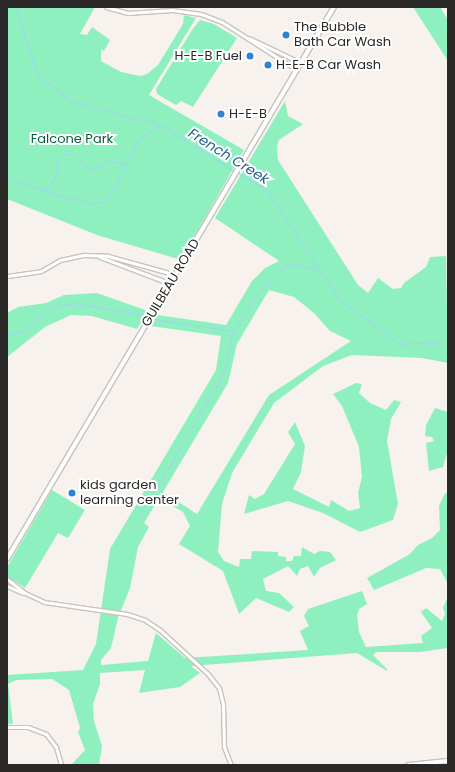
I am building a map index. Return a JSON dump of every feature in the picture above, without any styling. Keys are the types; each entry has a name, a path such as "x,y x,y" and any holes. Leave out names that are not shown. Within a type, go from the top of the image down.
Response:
{"main road":[{"name":"GUILBEAU ROAD","path":"7,559 334,7"},
{"path":"408,765 448,760"}],"street":[{"path":"106,7 136,14 190,11 213,18 248,38 297,70"},
{"path":"248,38 301,63"},
{"path":"7,276 41,271 60,260 74,255 100,257 108,256 166,272 171,275 173,280 166,282 100,257"},
{"path":"7,579 25,593"},
{"path":"7,586 49,604 135,616 160,630 208,674 218,686 223,704 224,747 231,765"},
{"path":"7,728 28,727 43,732 56,746 61,765"}],"green space":[{"name":"Falcone Park","path":"7,7 95,7 80,34 87,35 92,27 110,40 104,51 101,49 101,61 121,72 140,76 147,74 158,65 183,24 184,15 196,18 149,95 244,150 198,230 178,259 97,235 7,199"},
{"path":"413,7 440,7 448,20 448,61"},
{"path":"200,20 214,24 237,38 193,107 181,101 176,105 157,94 156,89 192,30"},
{"path":"285,101 288,116 303,124 279,140 277,146 278,160 358,285 368,293 378,278 393,289 401,288 404,283 426,267 430,257 446,256 448,363 422,358 352,355 323,366 274,403 232,473 222,504 218,552 224,561 239,567 240,559 251,559 252,551 278,552 278,556 286,557 286,561 292,561 294,556 301,556 302,547 314,554 320,551 330,552 336,560 320,568 314,577 308,566 300,569 297,576 288,566 263,579 266,591 279,593 294,607 289,612 256,598 239,614 223,571 179,544 190,526 183,512 159,498 144,523 149,527 138,547 130,588 118,618 111,648 101,660 101,665 148,661 156,633 185,658 308,650 300,631 309,626 304,616 308,609 362,591 367,604 359,609 357,615 359,632 366,647 423,643 421,636 432,628 421,612 426,608 442,621 445,614 443,608 448,596 448,648 420,652 376,652 373,655 387,669 387,671 357,653 191,666 200,673 180,687 139,693 145,670 100,673 100,684 93,704 94,721 102,746 99,765 71,765 85,750 78,732 80,728 69,690 52,679 16,680 8,684 13,724 7,724 7,675 83,670 96,644 110,549 216,370 221,336 151,326 158,315 226,325 252,281 265,268 279,261 215,218","holes":["269,290 294,297 314,313 330,331 351,341 269,395 197,514 163,492 228,383 237,344"]},
{"path":"97,293 148,311 137,329 92,316 71,315 45,327 7,357 7,313 18,307 46,303 64,295"},
{"path":"356,383 362,384 359,393 370,403 386,410 394,400 401,402 391,419 387,441 398,504 393,520 360,532 323,513 288,501 244,514 249,495 255,499 264,494 295,444 288,432 295,422 305,446 301,472 293,489 329,507 331,500 349,511 360,508 358,493 362,477 359,447 342,406 333,394"},
{"path":"435,408 448,412 448,450 443,467 429,471 426,443 434,441 432,437 425,436 426,425"},
{"path":"52,490 85,510 68,538 58,533 25,588 7,576 7,567"},
{"path":"445,493 448,494 448,584 440,569 426,568 374,590 367,578 410,554 418,545 432,538 440,530 439,506"}],"waterway":[{"name":"French Creek","path":"16,7 36,73 70,101 161,125 235,172"},
{"path":"7,177 61,196 92,203 104,202 113,191 139,139 159,126"},
{"path":"43,189 50,185 57,173 58,161 64,154 74,155 91,171 108,161 126,163"},
{"name":"French Creek","path":"238,173 267,190 340,300 400,344 448,341"},
{"path":"184,440 218,384 226,363 233,331 257,294 278,271 292,263 320,272"},
{"path":"7,335 25,330 52,306 75,303 147,315"},
{"path":"154,319 232,331"},
{"path":"140,515 182,445"}],"place":[{"name":"The Bubble Bath Car Wash","path":"286,35"},
{"name":"H-E-B Fuel","path":"250,56"},
{"name":"H-E-B Car Wash","path":"268,65"},
{"name":"H-E-B","path":"221,114"},
{"name":"kids garden learning center","path":"72,493"}]}
